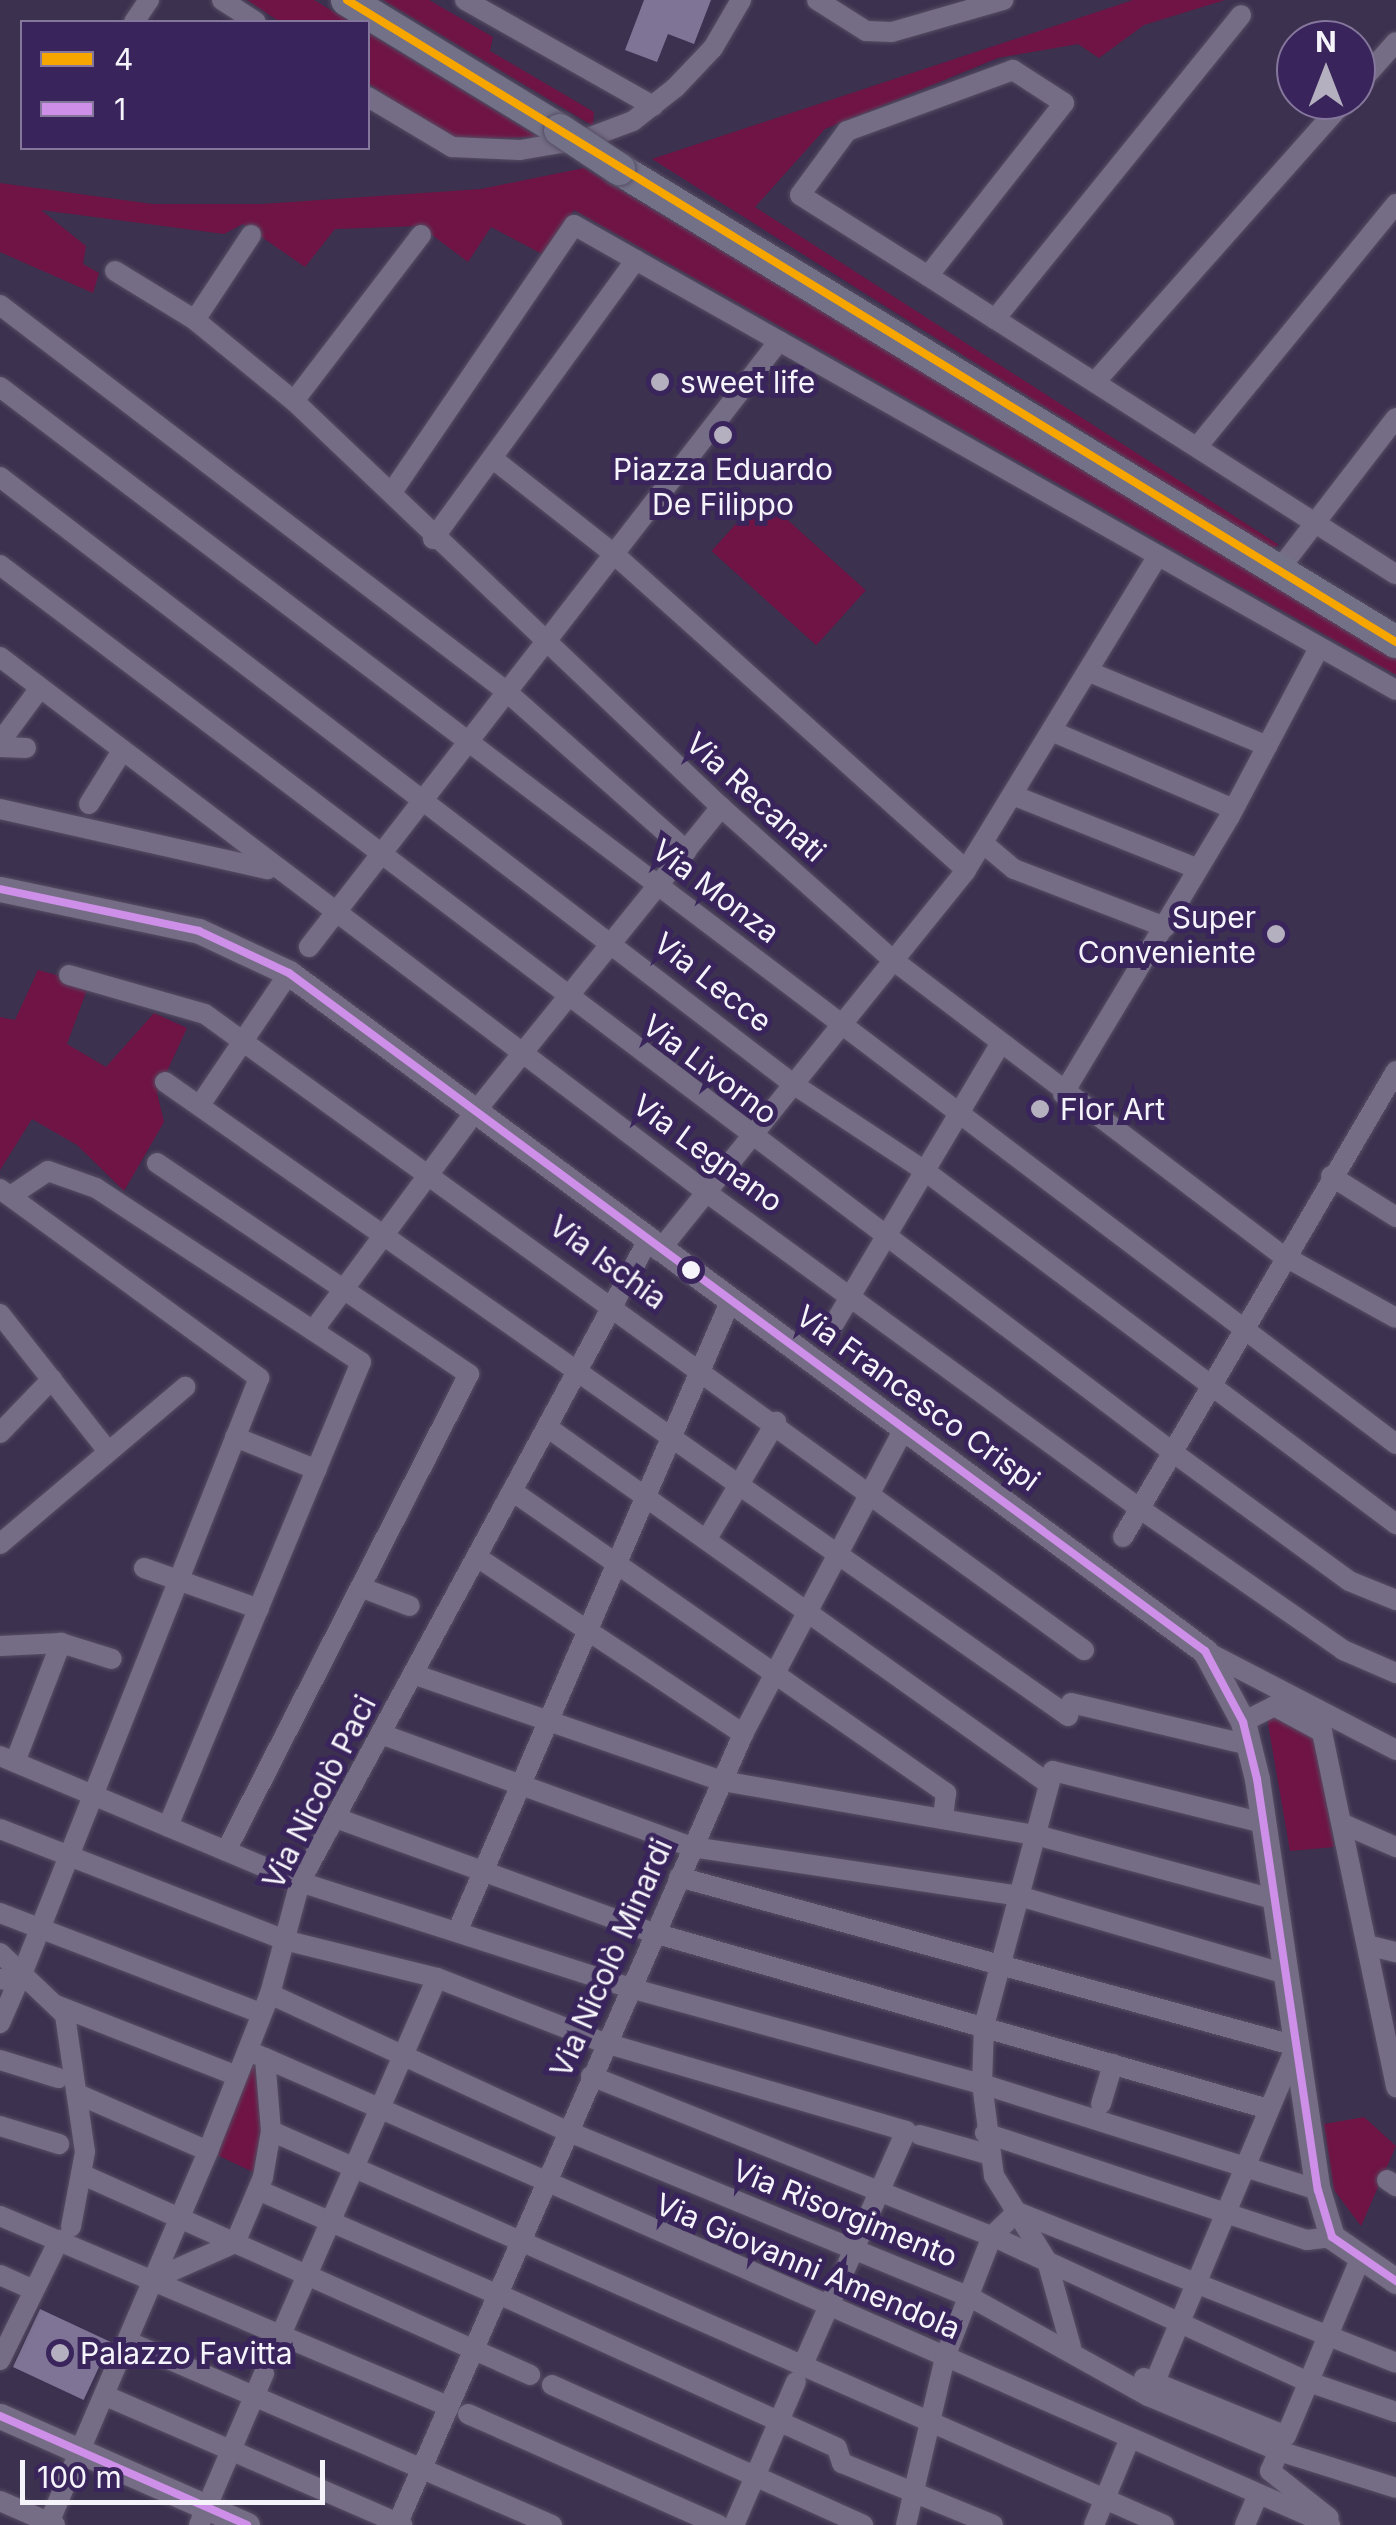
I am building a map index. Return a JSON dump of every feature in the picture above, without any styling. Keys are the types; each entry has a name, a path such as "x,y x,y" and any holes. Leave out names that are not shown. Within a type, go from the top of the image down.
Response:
{"main road":[{"path":"346,0 1396,642"}],"street":[{"path":"222,0 253,20"},
{"path":"465,0 653,106"},
{"path":"370,98 452,147 486,151 585,139 653,106 713,48 741,0"},
{"path":"817,0 866,31 892,32 1002,0"},
{"path":"995,319 1241,16"},
{"path":"1376,64 1396,42"},
{"path":"928,276 1064,104 1013,70 847,131 800,195 1396,574"},
{"path":"1095,382 1326,120"},
{"path":"1197,447 1396,204"},
{"path":"392,492 574,225 1396,690"},
{"path":"195,320 251,235"},
{"path":"294,401 421,235"},
{"path":"433,539 636,260"},
{"name":"Via Recanati","path":"115,271 195,320 294,401 392,492 433,539 720,808 893,960 1002,1042 1063,1094 1282,1254 1396,1318"},
{"path":"0,305 506,692 687,851"},
{"path":"308,948 779,341"},
{"name":"Via Monza","path":"0,387 1396,1444"},
{"path":"1278,571 1311,520 1396,418"},
{"path":"492,458 614,554 966,870"},
{"name":"Via Lecce","path":"0,476 422,801 614,942 793,1084 925,1171 1396,1524"},
{"name":"Via Nicolò Paci","path":"51,2524 84,2453 237,2076 256,2054 265,2003 300,1882 614,1303 653,1246 706,1192 966,870 1056,733 1158,556"},
{"name":"Via Livorno","path":"0,565 750,1137 1171,1451 1349,1581 1396,1600"},
{"path":"1063,1094 1234,809 1320,648"},
{"name":"Via Legnano","path":"0,658 706,1192 852,1294 1139,1508 1343,1650 1396,1673"},
{"path":"1092,672 1267,746"},
{"path":"26,748 0,744 40,688"},
{"path":"1056,733 1234,809"},
{"path":"90,804 122,751"},
{"path":"1015,796 1198,869"},
{"path":"315,1328 475,1112 720,808"},
{"path":"0,809 210,851 283,874"},
{"path":"984,844 1014,869 1166,927"},
{"name":"Via Francesco Crispi","path":"0,889 199,932 289,973 1204,1652 1246,1733 1318,2190 1332,2236"},
{"path":"200,1106 289,973"},
{"name":"Via Ischia","path":"69,975 158,996 243,1040 614,1303 1084,1650"},
{"path":"828,1334 1002,1042"},
{"path":"1123,1537 1282,1254 1396,1071"},
{"path":"166,1082 837,1554 1069,1710 1246,1733 1274,1706 1322,1732 1334,1751"},
{"path":"157,1162 469,1374 226,1850"},
{"path":"0,2023 14,1977 40,1927 258,1378 5,1191 32,1175 71,1176 315,1328 362,1362 168,1826"},
{"path":"1331,1176 1396,1217"},
{"path":"457,1932 730,1302"},
{"path":"0,1314 108,1451"},
{"path":"0,1432 52,1379"},
{"path":"0,1544 185,1387"},
{"path":"708,1537 776,1422"},
{"path":"547,1426 1051,1778 1263,1823"},
{"name":"Via Nicolò Minardi","path":"399,2524 421,2468 458,2410 472,2350 502,2296 518,2242 742,1734 904,1428"},
{"path":"234,1437 317,1470"},
{"path":"512,1492 946,1793 943,1819"},
{"path":"476,1557 742,1734"},
{"path":"144,1568 259,1609"},
{"path":"360,1586 410,1606"},
{"path":"0,1646 61,1643 112,1658"},
{"path":"61,1643 8,1759 300,1882 630,1988 982,2084 1318,2190"},
{"path":"1204,1652 1396,1750"},
{"path":"414,1674 722,1781 1036,1834 1274,1899"},
{"path":"1334,1720 1336,1791 1391,2038 1396,2087"},
{"path":"381,1734 692,1847 1019,1896 1285,1974"},
{"path":"1334,1751 1374,1739"},
{"path":"1051,1778 984,2026 982,2084 986,2143 1017,2212 1048,2261 1071,2347"},
{"path":"336,1818 654,1933 1268,2110"},
{"path":"1342,1824 1396,1847"},
{"path":"0,1829 284,1940 437,1978 605,2042 913,2132 986,2143 1227,2210 1308,2240 1332,2236 1396,2280"},
{"path":"679,1877 1002,1961 1296,2046 1241,2166 1227,2210 1154,2383"},
{"name":"Via Risorgimento","path":"0,1913 404,2051 567,2131 970,2297 1071,2347 1148,2396 1278,2453 1396,2488"},
{"path":"1368,1945 1396,1952"},
{"path":"0,1952 14,1977 56,2005 237,2076"},
{"path":"273,2354 437,1978"},
{"path":"0,2360 6,2333 65,2234 81,2174 82,2096 56,2005"},
{"path":"156,2278 235,2243 258,2190 271,2130 256,2054"},
{"name":"Via Giovanni Amendola","path":"256,2054 543,2185 1330,2525"},
{"path":"0,2060 58,2078"},
{"path":"1101,2104 1112,2064"},
{"path":"592,2076 992,2236 1306,2381 1396,2412"},
{"path":"82,2096 208,2151"},
{"path":"0,2126 59,2144"},
{"path":"271,2130 353,2170 1164,2525"},
{"path":"806,2358 877,2193 913,2132"},
{"path":"81,2174 530,2376"},
{"path":"258,2190 836,2448 842,2463 993,2525"},
{"path":"906,2525 944,2358 992,2236 1017,2212"},
{"path":"1017,2212 1396,2363"},
{"path":"0,2216 65,2234 156,2278 719,2525"},
{"path":"1339,2525 1278,2453 1360,2257"},
{"path":"0,2275 34,2290"},
{"path":"129,2342 552,2525"},
{"name":"Via Risorgimento","path":"1100,2356 1278,2453"},
{"path":"203,2516 264,2374"},
{"path":"734,2525 796,2382"},
{"path":"552,2385 863,2525"},
{"path":"106,2396 399,2524"},
{"path":"0,2416 84,2453 203,2516 247,2525"},
{"path":"1094,2525 1130,2438"},
{"path":"1245,2525 1258,2495"},
{"path":"0,2501 51,2524"}],"shaded area":[{"path":"247,0 314,0 348,20 277,20"},
{"path":"383,0 429,0 493,37 490,51 594,112 593,126"},
{"path":"1133,0 1225,0 1144,25 1099,58 1078,44 998,58 825,129 755,207 1279,545 1270,549 652,159"},
{"path":"370,34 538,137 457,139 433,128 370,84"},
{"path":"584,168 1396,657 1396,675 574,210 544,255 491,227 468,262 420,226 335,229 305,267 243,224 224,234 41,210 86,246 83,264 99,273 93,293 0,252 0,183 152,204 262,204 481,189"},
{"path":"761,496 866,590 816,645 711,551"},
{"path":"38,970 89,984 67,1044 106,1067 154,1013 187,1028 157,1093 164,1122 124,1191 77,1145 32,1119 0,1170 0,1017 15,1020"},
{"path":"1276,1717 1316,1738 1334,1847 1290,1851 1267,1718"},
{"path":"254,2061 262,2131 255,2173 217,2155"},
{"path":"1364,2117 1396,2146 1361,2226 1334,2190 1324,2124"}],"building":[{"path":"644,0 711,0 694,44 668,34 657,62 625,50"},
{"name":"Palazzo Favitta","path":"40,2309 111,2342 84,2400 13,2367"}],"transit line":[{"name":"4","path":"347,0 1396,642"},
{"name":"1","path":"0,889 199,931 289,973 1205,1651 1243,1722 1257,1779 1318,2190 1332,2237 1396,2281"},
{"name":"1","path":"0,2416 247,2525"}],"place":[{"name":"sweet life","path":"660,382"},
{"name":"Piazza Eduardo De Filippo","path":"723,435"},
{"name":"Super Conveniente","path":"1276,934"},
{"name":"Flor Art","path":"1040,1109"},
{"name":"Palazzo Favitta","path":"60,2353"}]}
